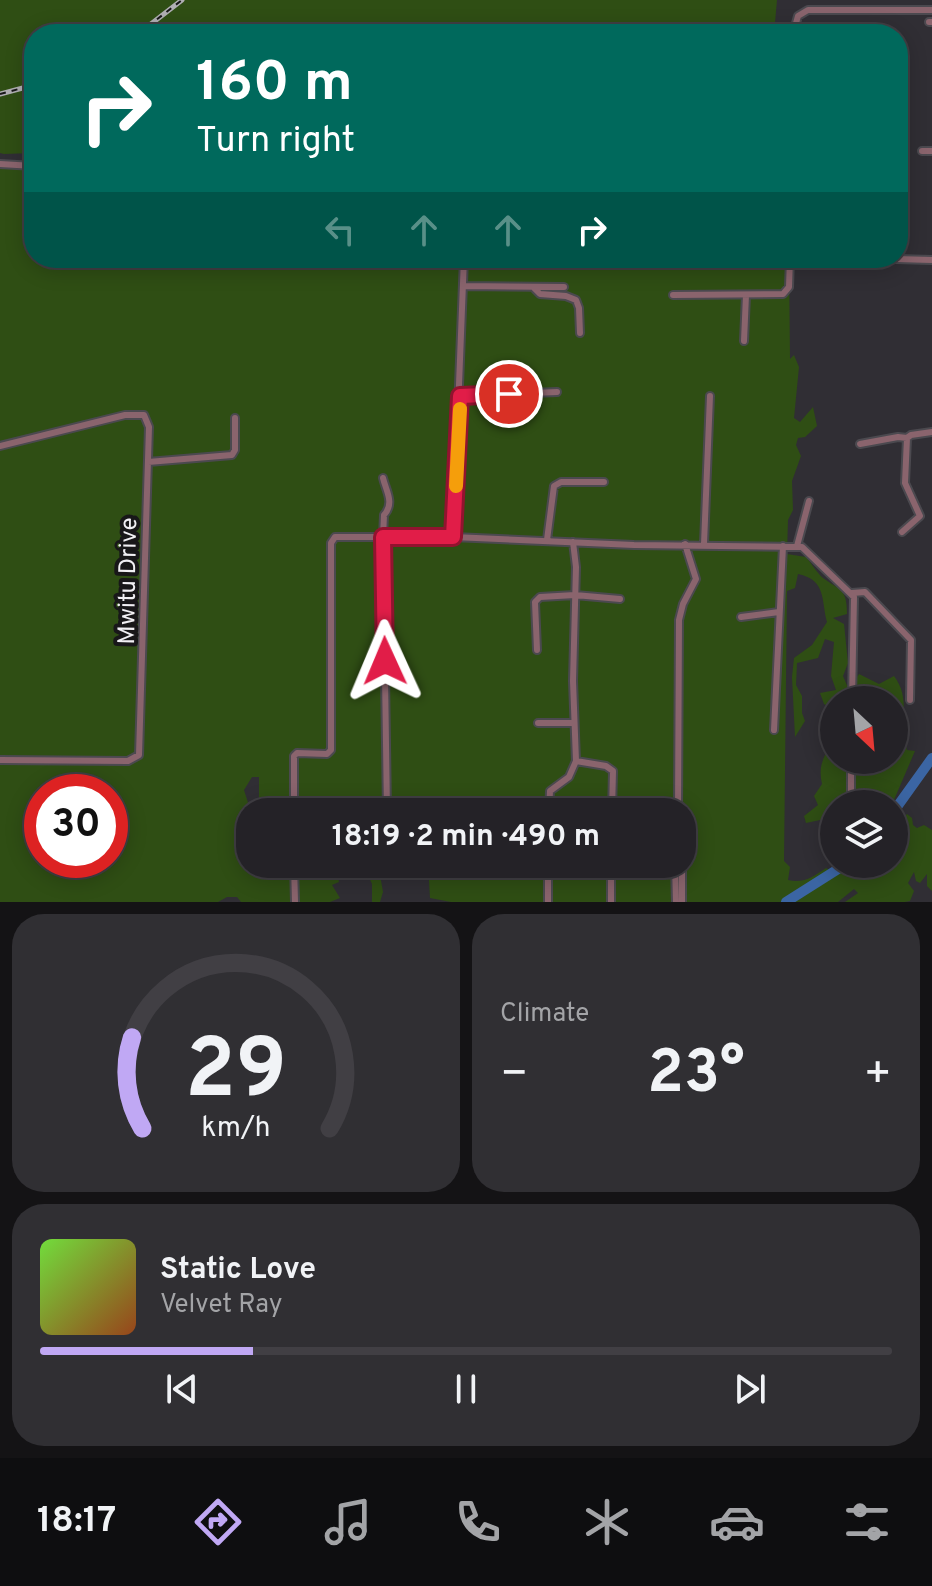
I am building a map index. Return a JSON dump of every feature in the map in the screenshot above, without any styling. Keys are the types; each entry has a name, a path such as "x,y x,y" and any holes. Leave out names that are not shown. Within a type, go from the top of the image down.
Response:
{"street":[{"path":"796,24 798,16 808,10 932,10"},
{"path":"922,151 932,151"},
{"path":"0,164 24,165"},
{"path":"908,259 932,260"},
{"path":"453,537 464,268"},
{"path":"673,295 785,293 789,287 790,268"},
{"path":"463,286 564,287"},
{"path":"533,287 540,294 576,300 580,333"},
{"path":"744,341 746,295"},
{"path":"460,396 557,392"},
{"path":"704,544 710,396"},
{"name":"Mwitu Drive","path":"0,446 135,414 144,415 147,419 139,755 128,761 0,760"},
{"path":"148,462 232,455 235,450 235,418"},
{"path":"860,444 932,432"},
{"path":"902,532 920,516 905,483 907,438"},
{"path":"383,478 390,498 389,510 384,515 383,537 387,798"},
{"path":"547,540 554,486 561,482 604,482"},
{"path":"797,546 809,501"},
{"path":"294,798 294,756 297,753 327,754 331,750 332,539 339,536 797,546 806,549 852,593 852,686"},
{"path":"550,798 550,791 569,777 576,761 576,567 573,542"},
{"path":"678,798 679,620 683,604 696,579 685,544"},
{"path":"774,730 783,546"},
{"path":"852,593 865,592 911,640 910,700"},
{"path":"537,650 536,600 541,596 620,599"},
{"path":"741,617 779,612"},
{"path":"538,723 574,723"},
{"path":"576,761 606,766 613,771 612,798"},
{"path":"294,878 295,902"},
{"path":"548,878 548,902"},
{"path":"611,878 611,902"},
{"path":"676,878 679,902"},
{"path":"679,902 681,878"}],"green space":[{"path":"0,0 777,0 775,24 24,24 24,153 0,153"},
{"path":"0,168 24,169 24,268 789,268 790,359 794,355 799,367 794,418 800,422 813,407 817,426 805,437 798,438 796,445 801,456 792,481 793,510 788,520 787,554 806,557 821,576 844,595 847,614 833,618 844,624 848,663 843,676 847,686 835,686 831,676 834,642 825,639 818,658 797,663 796,685 802,696 805,721 795,737 794,658 812,645 827,622 818,586 798,574 795,588 787,591 784,861 790,867 788,880 804,880 820,872 820,878 908,878 908,815 917,828 924,825 932,830 932,891 927,886 927,874 920,883 916,881 914,872 908,883 914,891 910,901 905,902 845,902 858,893 854,889 838,902 451,902 430,898 429,878 696,878 696,798 259,798 259,777 252,777 244,790 247,798 236,798 236,878 338,878 339,882 332,885 340,898 330,902 241,902 237,897 227,897 218,902 0,902"},
{"path":"859,674 879,684 894,676 899,685 852,686"},
{"path":"908,750 915,751 908,767"},
{"path":"821,774 905,774 898,790 820,790 820,820 806,823 804,816 818,805 814,796 822,784"},
{"path":"369,878 381,878 383,892 380,902 372,902"}],"waterway":[{"path":"908,791 932,758"},
{"path":"786,902 824,878"}],"railway":[{"path":"151,24 182,0"},
{"path":"0,94 24,88"}],"slow traffic":[{"path":"456,486 460,409"}],"route":[{"path":"385,661 383,537 453,537 460,396 509,394"}]}
